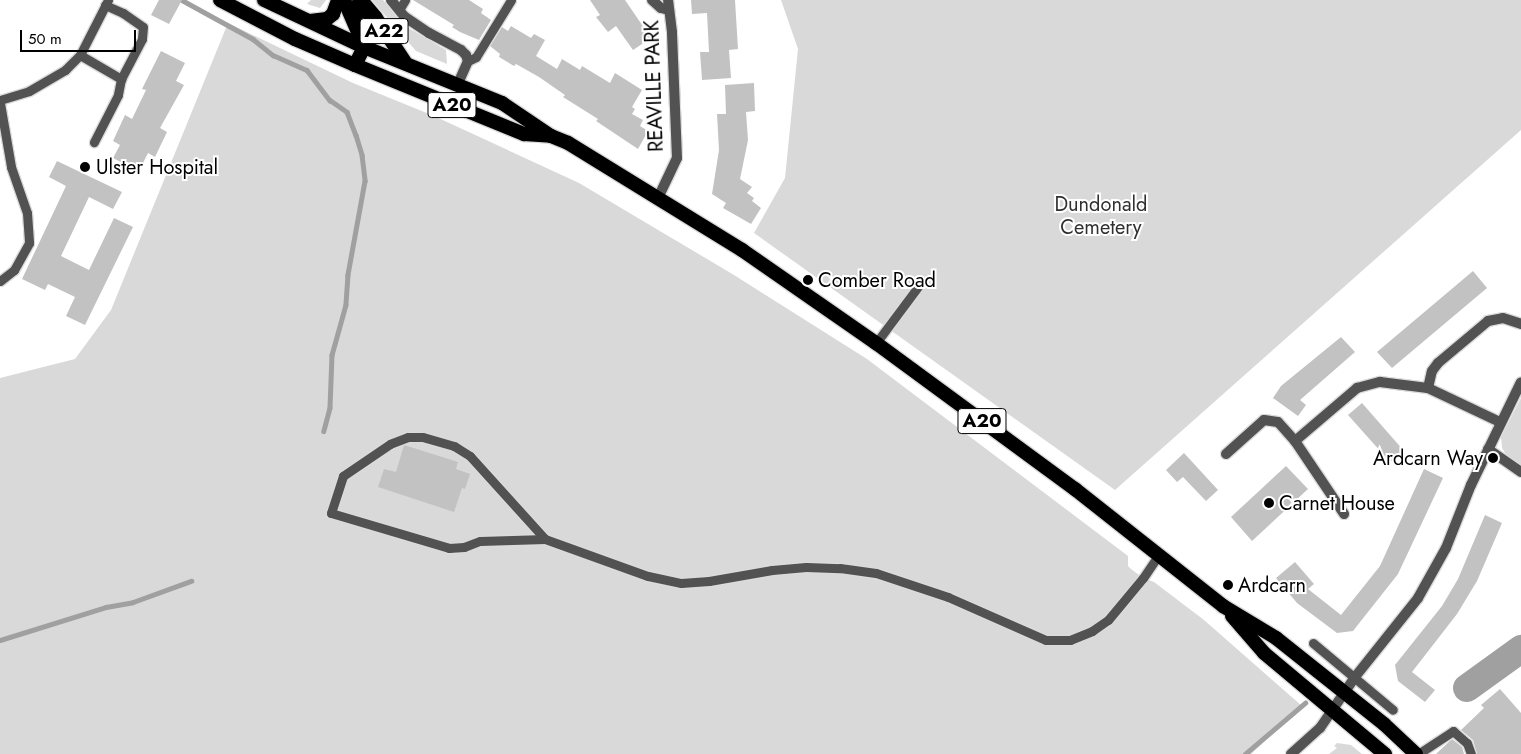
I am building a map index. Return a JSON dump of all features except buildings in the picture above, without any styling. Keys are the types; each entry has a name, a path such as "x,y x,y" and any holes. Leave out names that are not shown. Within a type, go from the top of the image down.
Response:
{"highway":[{"name":"A20","path":"220,0 295,39 355,65 524,134 552,136"},
{"name":"A22","path":"309,21 327,19 333,14 338,0"},
{"name":"A22","path":"344,0 364,47"},
{"name":"A22","path":"353,0 366,20 364,47 355,65"},
{"name":"A22","path":"361,0 376,18 405,62"},
{"name":"A20","path":"272,1 364,47 458,83 502,103 552,136 568,143 742,250 876,343 1160,554 1223,606 1276,638 1385,724 1417,754"},
{"name":"A20","path":"1223,606 1264,654 1385,754"}],"street":[{"path":"392,0 405,17 429,34 461,50 468,60 458,83"},
{"path":"652,0 661,8 668,5"},
{"name":"REAVILLE PARK","path":"658,198 676,158 672,32 668,5"},
{"path":"1428,388 1432,371 1438,364 1488,321 1503,318 1521,324"},
{"path":"1295,441 1357,388 1380,382 1428,388 1500,422"},
{"path":"1291,754 1314,736 1354,677 1418,598 1446,548 1500,422 1521,382"},
{"path":"1226,454 1264,420 1278,422 1295,441 1344,514"},
{"path":"1488,449 1521,472"}],"lane":[{"path":"399,10 405,0"},
{"path":"468,60 476,57 511,0"},
{"path":"0,281 14,270 29,243 26,213 11,167 0,101 29,91 65,70 80,56 107,2 142,27 142,39 121,79 118,95 94,142"},
{"path":"80,56 121,79"},
{"path":"876,343 917,288"},
{"path":"545,539 470,456 454,446 422,437 408,436 390,444 343,476 331,513 449,548 464,547 480,541 545,539 648,576 681,583 709,582 772,570 806,567 840,568 876,573 948,597 1046,640 1070,640 1092,631 1108,620 1160,554"},
{"path":"1313,643 1393,710"},
{"path":"1417,754 1453,731 1467,743 1471,754"}],"green space":[{"path":"311,0 326,0 320,8 307,4"},
{"path":"372,0 383,0 410,29 446,50 447,64 416,51"},
{"name":"Dundonald Cemetery","path":"781,0 1521,0 1521,130 1115,490 754,233 785,178 798,49"},
{"path":"228,23 353,83 434,116 579,183 734,275 867,359 1128,556 1128,566 1131,569 1143,578 1154,582 1204,620 1302,706 1251,754 0,754 0,378 75,359 111,310"},
{"path":"1521,398 1521,466 1507,456 1502,448 1501,437"},
{"path":"1337,743 1351,745 1362,754 1329,754 1337,748 1334,746"}],"waterway":[{"path":"182,0 253,39 273,55 307,70 330,100 347,112 356,135 362,155 365,181 348,275 346,305 332,355 330,408 324,431"},
{"path":"0,640 106,607 133,602 191,581"},
{"path":"1467,688 1521,649"},
{"path":"1245,754 1305,703"}],"place":[{"name":"Ulster Hospital","path":"85,167"},
{"name":"Comber Road","path":"808,280"},
{"name":"Ardcarn Way","path":"1493,458"},
{"name":"Carnet House","path":"1269,503"},
{"name":"Ardcarn","path":"1228,585"}]}
